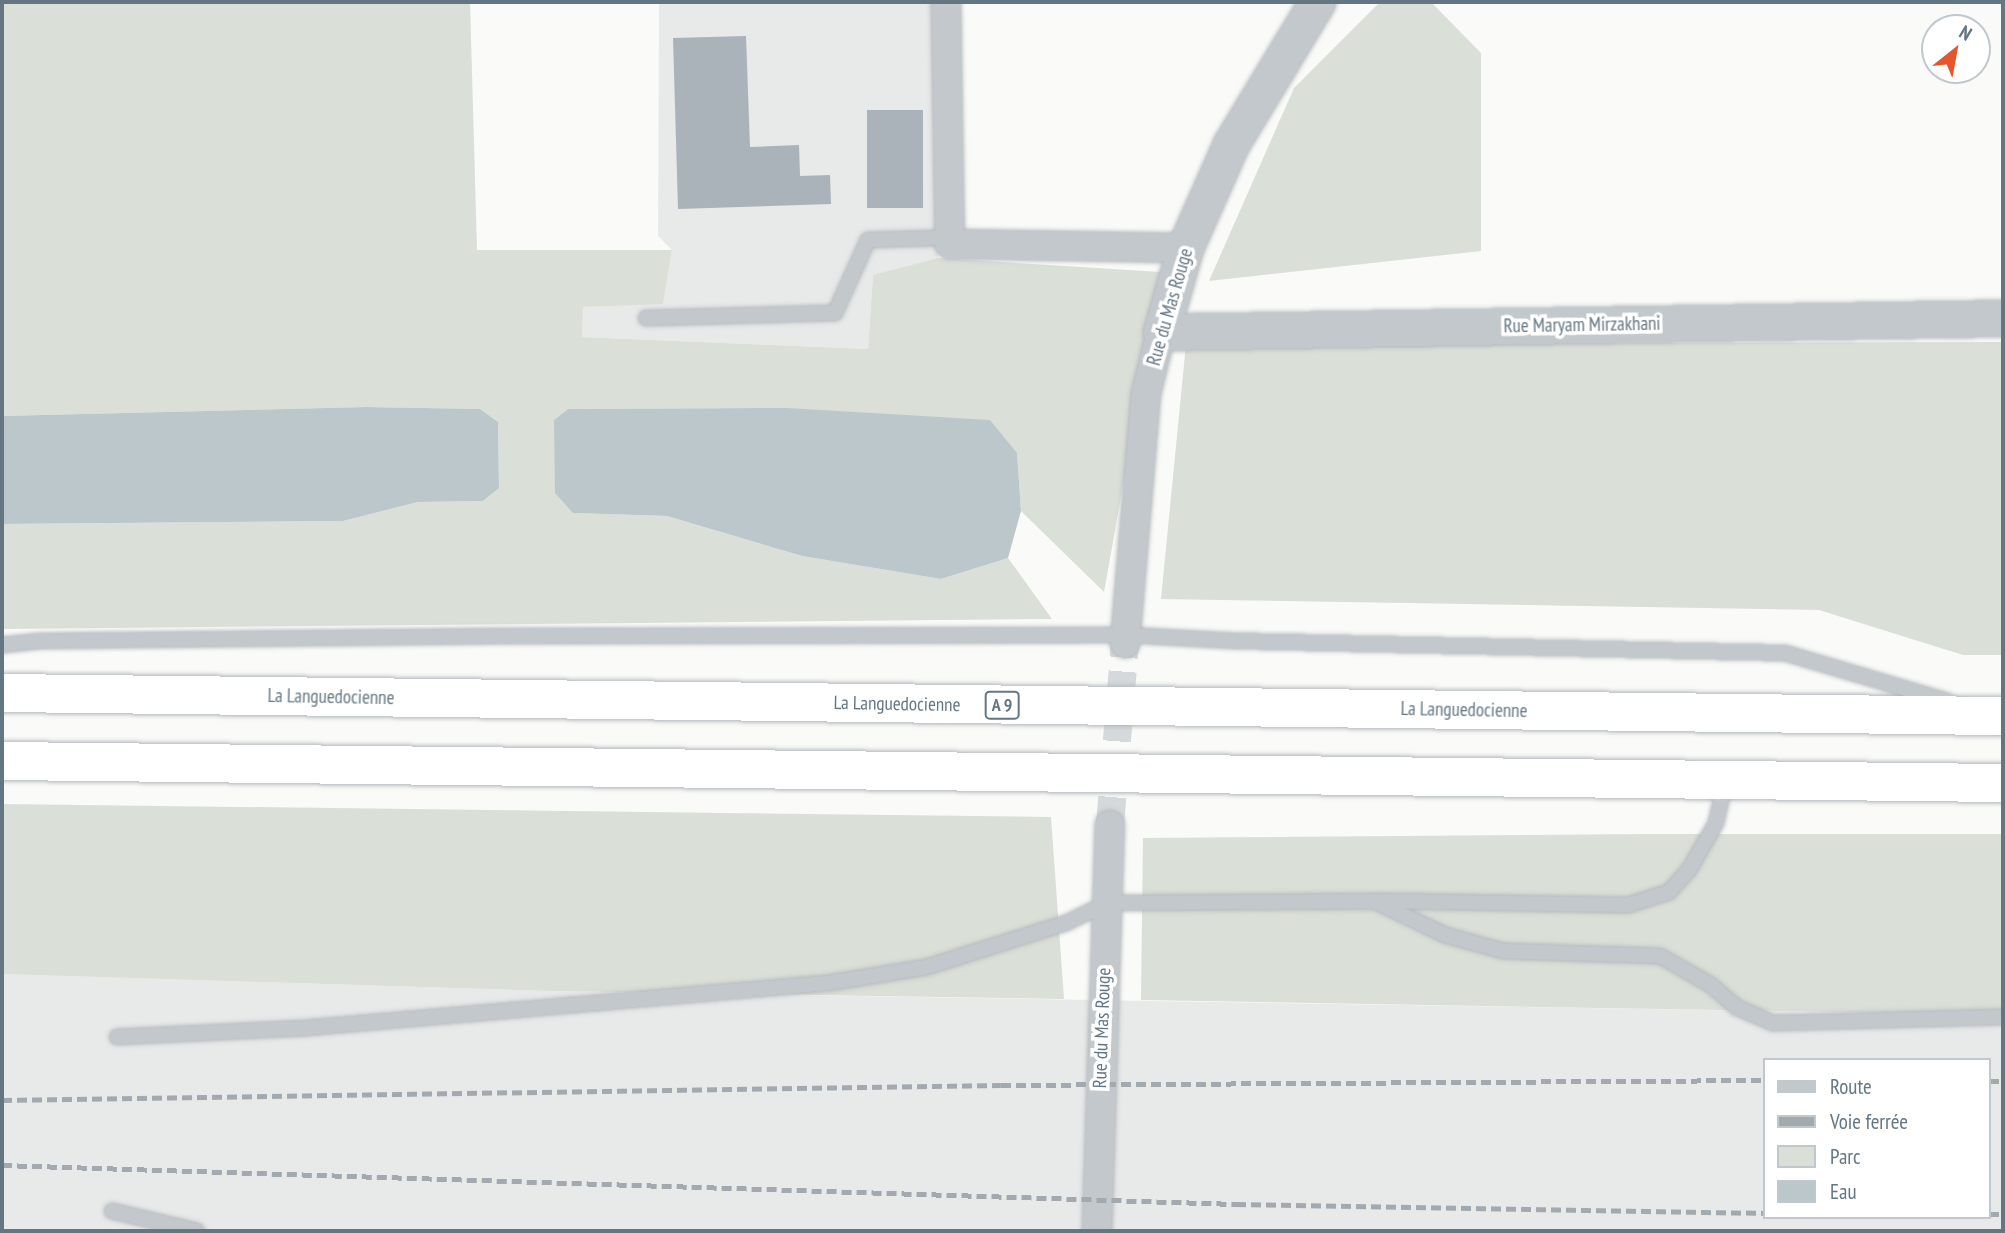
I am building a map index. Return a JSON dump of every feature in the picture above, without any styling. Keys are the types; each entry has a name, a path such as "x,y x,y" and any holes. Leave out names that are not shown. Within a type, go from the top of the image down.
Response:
{"highway":[{"name":"La Languedocienne","path":"2,693 2001,716"},
{"path":"2,761 2003,783"}],"street":[{"path":"946,2 950,244 1185,248"},
{"name":"Rue du Mas Rouge","path":"1126,639 1146,394 1185,248 1231,144 1317,2"},
{"name":"Rue Maryam Mirzakhani","path":"1161,332 2003,317"},
{"name":"Rue du Mas Rouge","path":"1097,1231 1110,825"}],"lane":[{"path":"646,318 835,313 868,240 937,238 950,244"},
{"path":"2,645 40,641 495,637 1126,639 1785,653 2001,716"},
{"path":"117,1037 305,1028 829,983 927,967 1066,923 1107,903 1374,901 1628,905 1670,892 1689,870 1716,823 1725,780"},
{"path":"1374,901 1445,935 1503,951 1660,956 1711,985 1736,1007 1773,1023 2003,1017"},
{"path":"112,1211 197,1231"}],"shaded area":[{"path":"659,2 935,2 938,258 873,276 868,349 582,337 583,307 663,303 672,250 658,236"},
{"path":"2,974 550,991 2003,1015 2003,1231 2,1231"}],"green space":[{"path":"2,2 470,2 477,250 672,250 663,304 583,307 582,337 868,349 873,275 938,258 1161,272 1104,592 1021,511 1017,453 787,408 568,409 554,420 573,513 667,516 802,556 941,579 1008,558 1052,619 2,629 2,524 343,521 418,502 483,501 499,488 498,422 480,409 366,407 2,416"},
{"path":"1380,2 1431,2 1481,53 1481,251 1209,281 1294,88"},
{"path":"2003,342 2003,655 1963,655 1819,610 1161,599 1186,344"},
{"path":"2,804 1051,817 1064,999 550,991 2,974"},
{"path":"2003,834 2003,1015 1141,1000 1143,838"}],"water":[{"path":"366,407 480,409 498,422 499,488 483,501 418,502 343,521 2,524 2,416"},
{"path":"787,408 990,420 1017,453 1021,511 1008,558 941,579 802,556 667,516 573,513 555,493 554,420 568,409"}],"building":[{"path":"746,36 750,147 799,145 800,176 830,175 831,204 678,209 673,38"},
{"path":"867,110 923,110 923,208 867,208"}],"tunnel":[{"path":"1110,825 1125,643"}],"railway":[{"path":"2,1100 1001,1085 1764,1080"},
{"path":"1991,1081 2003,1081"},
{"path":"2,1165 1236,1204 1764,1213"},
{"path":"1991,1214 2003,1214"}]}
